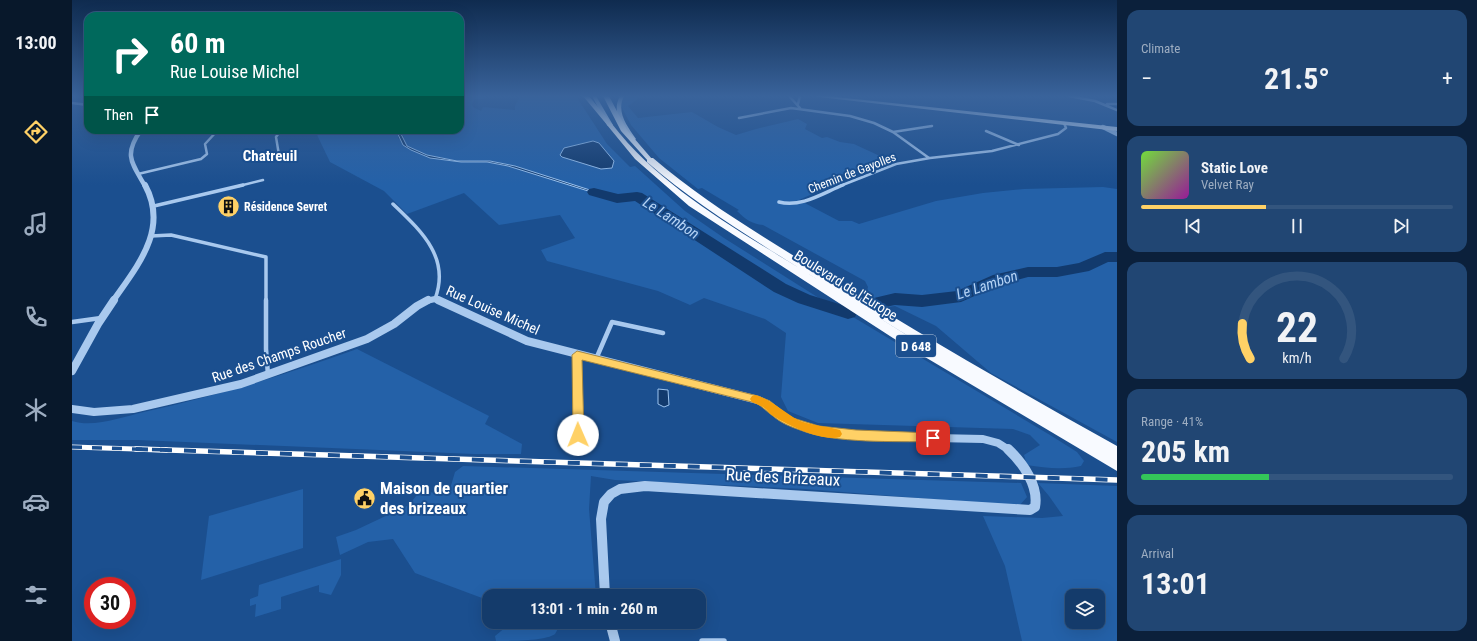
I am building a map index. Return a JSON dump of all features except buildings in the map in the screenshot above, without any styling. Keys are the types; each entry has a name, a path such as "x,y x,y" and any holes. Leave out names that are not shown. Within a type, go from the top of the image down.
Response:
{"highway":[{"name":"Boulevard de l'Europe","path":"611,126 638,158 669,186 692,204 897,335 1117,465"},
{"name":"Boulevard de l'Europe","path":"650,160 698,197 826,280 964,364 1117,452"}],"main road":[{"name":"Boulevard de l'Europe","path":"621,126 624,131 650,160"},
{"path":"625,126 635,142 650,160"},
{"path":"1092,126 1117,129"}],"street":[{"path":"880,126 893,132 930,158"},
{"path":"893,132 932,126"},
{"name":"Chemin de Gayolles","path":"778,202 797,204 889,166 930,158 988,152 1020,145 1058,134 1066,128 1065,126"},
{"path":"1103,127 1117,134"},
{"path":"986,131 1020,145"},
{"path":"72,371 102,318 135,270 151,236 155,216 154,206 145,184 132,164 131,151 138,134"},
{"path":"138,174 201,159 207,154 205,144 214,134"},
{"path":"278,134 276,137 279,155"},
{"path":"154,206 262,180"},
{"name":"Rue Louise Michel","path":"393,204 424,234 430,243 439,272 440,287 435,299 527,341 596,360 758,400 767,404 789,421 819,431 856,435 983,439 994,441 1012,452 1034,486"},
{"path":"151,236 171,235 266,256 266,349 268,376"},
{"name":"Rue des Champs Roucher","path":"72,409 94,412 133,409 199,395 268,376 366,339 394,324 416,306 428,300 435,299"},
{"path":"72,322 102,318"},
{"path":"596,360 612,322 663,333"},
{"path":"577,355 578,435"},
{"name":"Rue des Brizeaux","path":"605,589 601,518 604,502 611,494 620,489 645,486 1030,510 1035,507 1038,497 1034,486"},
{"path":"612,629 616,641"},
{"path":"702,641 724,641"}],"shaded area":[{"path":"464,126 595,126 607,144 630,167 635,166 685,211 724,238 841,312 853,317 1050,435 1077,452 1084,461 1081,466 1068,468 1047,468 1027,465 1024,455 1040,445 1030,435 1013,429 818,423 788,411 781,397 786,333 765,319 704,298 690,305 658,291 547,261 541,250 575,238 560,215 499,225 464,193 407,214 384,191 330,162 317,134 399,134 398,139 404,137 402,134 464,134"},
{"path":"632,126 716,126 736,135 769,126 806,126 805,129 822,138 827,137 840,142 854,144 895,163 851,177 842,174 840,176 848,178 799,200 839,221 852,221 859,224 936,201 983,193 1024,189 1103,187 1117,189 1117,442 991,373 936,326 895,306 882,308 866,295 868,287 865,281 763,225 755,224 749,221 737,211 739,210 702,188 698,189 659,158"},
{"path":"357,349 489,416 485,424 522,444 521,454 474,454 138,440 72,440 72,421 81,423 99,423 198,399 278,376"},
{"path":"463,466 1021,483 1027,497 1019,506 805,489 615,480 591,476 589,509 595,589 482,589 482,598 415,573 393,539 368,542 340,555 336,537 356,530 409,505 420,491 437,493 450,489 455,472"},
{"path":"1038,483 1117,486 1117,641 1022,641 1005,566 983,516 1042,518 1063,516"},
{"path":"303,489 303,548 201,580 209,516"},
{"path":"341,559 341,575 331,595 319,592 319,585 281,597 281,609 255,617 256,604 250,606 250,599 258,596 259,585"},
{"path":"504,629 557,629 555,634 550,636 527,640 496,641 495,636"}],"water":[{"path":"398,134 401,134 407,146 427,155 457,161 490,161 515,166 618,199 617,200 508,166 487,162 461,162 430,158 403,145"},
{"path":"593,141 599,143 614,161 612,168 601,169 562,157 560,155 564,148"},
{"path":"1107,256 1117,256 1117,258 1110,258 1061,273 1026,274 987,285 956,297 937,301 899,300 895,298 931,299 955,296 976,287 1022,272 1070,268"},
{"path":"658,389 668,390 669,405 664,407 658,404"}],"waterway":[{"name":"Le Lambon","path":"594,192 617,199 637,196 661,210 780,288 804,299 848,313"},
{"name":"Le Lambon","path":"880,302 895,299 922,301 961,296 993,281 1028,272 1057,272 1083,267 1105,257 1117,257"}],"railway":[{"path":"72,447 167,450"},
{"path":"136,449 1117,480"}],"slow traffic":[{"path":"755,399 767,404 777,413 796,424 819,431 837,434"}],"place":[{"name":"Résidence Sevret","path":"228,207"},
{"name":"Maison de quartier des brizeaux","path":"365,498"}],"district":[{"name":"Chatreuil","path":"270,156"}],"route":[{"path":"578,435 577,355 758,400 767,404 789,421 819,431 837,434 933,438"}]}
